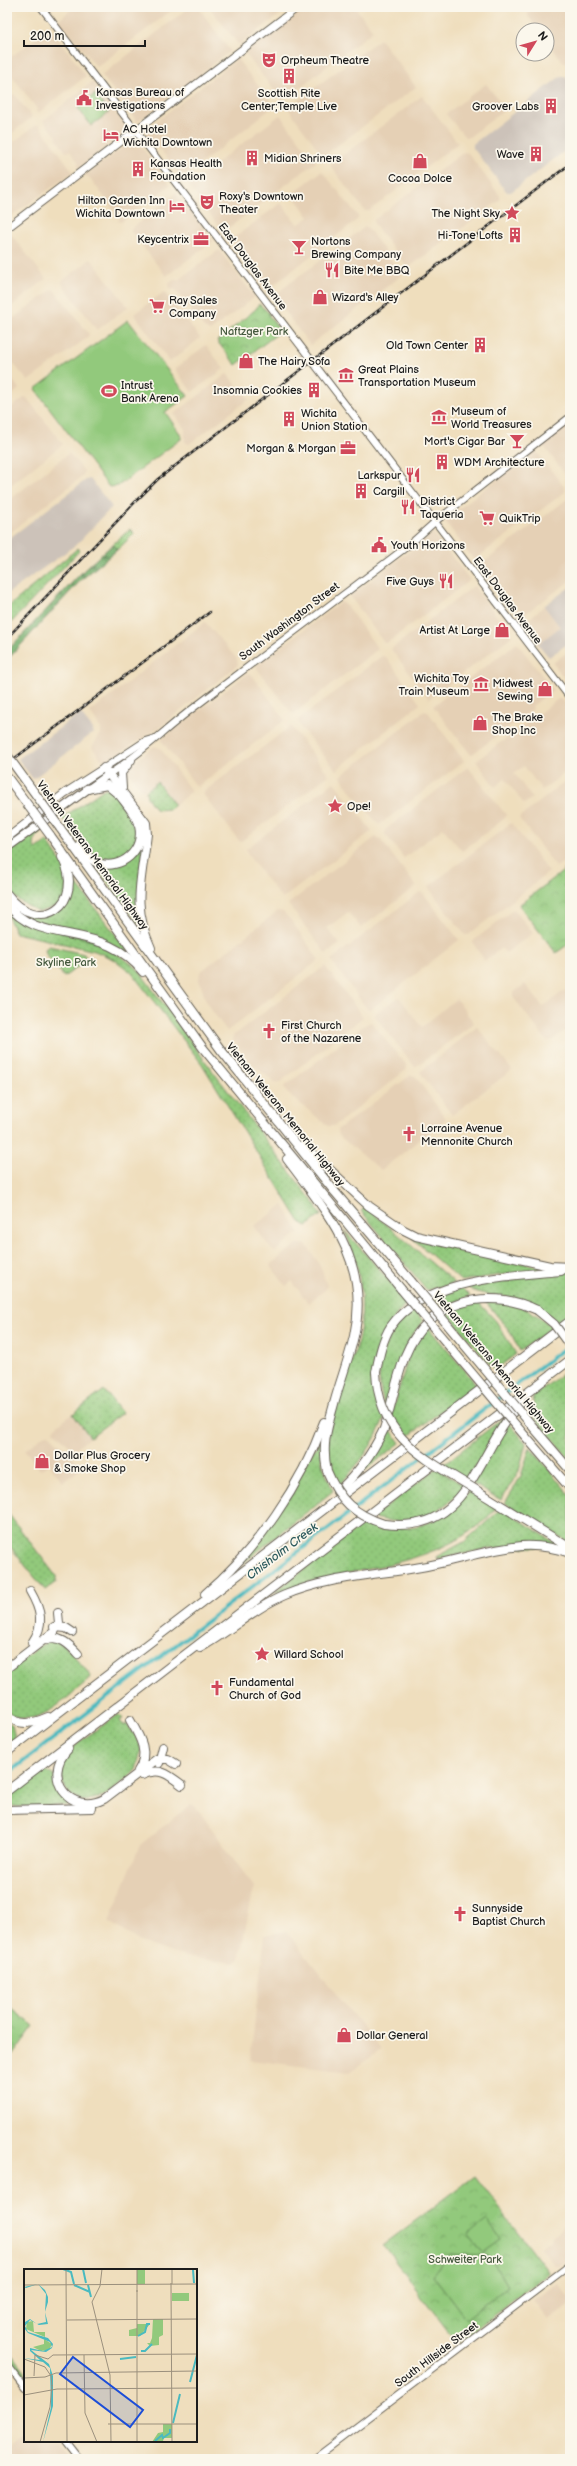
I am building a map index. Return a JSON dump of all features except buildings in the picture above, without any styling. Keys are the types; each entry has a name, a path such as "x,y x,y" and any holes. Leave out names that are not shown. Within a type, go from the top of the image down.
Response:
{"highway":[{"name":"Vietnam Veterans Memorial Highway","path":"7,755 248,1086 355,1216 570,1470"},
{"path":"131,760 122,770 120,780 122,787 146,823 147,834 138,905 141,922 152,951 166,975"},
{"path":"107,772 132,802"},
{"path":"60,828 94,861 112,864 126,859 137,846 139,828 134,814 119,795 107,772"},
{"name":"Vietnam Veterans Memorial Highway","path":"7,777 131,945 167,999 235,1088 570,1488"},
{"path":"87,789 107,785 119,795"},
{"path":"7,894 18,907 35,915 52,912 64,902 70,887 70,878 66,865 50,836"},
{"path":"7,904 25,922 39,928 89,939 122,952 135,962 167,999"},
{"path":"248,1086 309,1151 369,1206 393,1224 416,1236 550,1266 570,1268"},
{"path":"235,1088 337,1228 353,1263 358,1299 354,1336 323,1442 327,1471 334,1487 349,1506 360,1514 384,1524 398,1526 421,1523 449,1509 470,1485 513,1411 567,1362"},
{"path":"570,1268 480,1281 449,1288 420,1300 410,1307 391,1327 379,1355 376,1372 380,1404 394,1431 413,1449 570,1548"},
{"path":"289,1535 344,1486 369,1457 384,1429 405,1357 412,1343 429,1322 458,1304 482,1298 520,1302 536,1310 554,1324 570,1346"},
{"path":"7,1752 570,1321"},
{"path":"7,1791 567,1362"},
{"path":"136,1653 208,1591 242,1557 267,1526 306,1461 338,1388"},
{"path":"177,1661 211,1642 270,1603 285,1595 312,1586 373,1573 422,1567 512,1547 538,1546 570,1553"},
{"path":"30,1591 41,1613 41,1627 35,1644"},
{"path":"58,1613 58,1627"},
{"path":"7,1662 58,1627"},
{"path":"58,1627 72,1632"},
{"path":"7,1668 35,1644 50,1639 59,1639 78,1654"},
{"path":"7,1716 15,1721 28,1724 60,1711"},
{"path":"130,1720 141,1739 144,1753 141,1765 131,1779"},
{"path":"96,1723 59,1761 57,1768 59,1784 74,1801 90,1803 104,1799 154,1760 161,1758 176,1764"},
{"path":"7,1810 95,1808 106,1803 157,1765 161,1758 163,1747"},
{"path":"142,1775 151,1771 162,1771 182,1785"}],"main road":[{"name":"East Douglas Avenue","path":"42,7 570,698"},
{"path":"7,228 298,7"},
{"name":"South Washington Street","path":"7,848 87,789 146,741 155,738 409,545 436,521 570,417"},
{"name":"South Washington Street","path":"7,838 65,793 131,760 150,746 155,738"},
{"name":"South Hillside Street","path":"314,2459 570,2266"},
{"path":"7,2364 24,2387"},
{"path":"67,2442 80,2459"}],"shaded area":[{"path":"74,7 176,7 97,67 59,20"},
{"path":"190,7 198,7 230,51 137,122 102,75"},
{"path":"209,7 290,7 239,45"},
{"path":"306,7 355,7 373,31 282,101 245,53"},
{"path":"535,7 570,7 570,60 567,63 563,62 555,52 555,22 533,22 528,16 528,12"},
{"path":"48,29 54,32 86,76 38,113 36,112 37,109 7,69 7,60"},
{"path":"380,39 416,87 323,156 288,108"},
{"path":"237,59 274,106 184,177 179,177 172,168 173,165 150,137 147,136 145,130"},
{"path":"561,76 565,76 570,83 570,147 511,192 507,192 473,148 473,144"},
{"path":"92,82 128,130 79,167 77,165 79,163 70,151 66,152 56,138 57,136 43,121"},
{"path":"486,84 506,109 469,137 465,137 446,114"},
{"path":"14,94 32,117 7,137 7,100"},
{"path":"422,96 458,143 369,211 365,211 330,165"},
{"path":"280,115 316,162 223,232 188,185"},
{"path":"36,125 39,125 73,172 10,217 7,214 7,147"},
{"path":"135,138 170,185 121,222 118,221 120,218 89,177 85,176"},
{"path":"464,152 468,153 500,196 500,200 408,268 374,224 374,220"},
{"path":"322,171 358,216 358,219 266,291 231,240 281,203 298,225 309,217 292,194"},
{"path":"176,193 213,241 166,276 130,230"},
{"path":"365,227 368,228 402,275 310,345 273,296"},
{"path":"10,233 46,279 7,310 7,235"},
{"path":"219,250 255,297 210,331 204,328 175,289 171,290 169,284 173,280 178,280"},
{"path":"91,259 128,307 97,330 61,282"},
{"path":"53,289 89,334 87,338 28,381 7,356 7,323"},
{"path":"164,292 200,338 170,362 134,314"},
{"path":"206,345 224,369 192,392 175,369"},
{"path":"7,371 19,389 7,399"},
{"path":"227,374 249,399 189,444 185,442 185,429 174,414"},
{"path":"26,397 63,444 7,488 7,410"},
{"path":"570,423 570,481 543,445"},
{"path":"535,450 565,488 565,492 474,560 444,520"},
{"path":"69,453 84,471 83,476 7,535 7,502"},
{"path":"90,479 112,507 77,544 7,594 7,540 86,480"},
{"path":"570,497 570,581 519,618 479,566"},
{"path":"433,533 470,580 387,643 384,643 350,596"},
{"path":"474,586 512,636 429,699 391,649"},
{"path":"570,587 570,642 549,657 538,644 560,627 544,606"},
{"path":"341,602 345,604 378,649 293,714 257,669 257,665"},
{"path":"544,606 560,627 538,644 523,624"},
{"path":"205,622 237,659 238,665 160,727 109,760 102,760 92,747 101,734 101,729 90,712"},
{"path":"517,643 553,690 532,706 533,709 471,755 433,706"},
{"path":"570,650 570,686 553,663"},
{"path":"382,656 386,657 420,704 336,770 301,728 298,720"},
{"path":"248,673 253,676 285,720 197,787 161,740"},
{"path":"558,699 562,699 570,710 570,769 542,790 524,766 514,773 532,798 524,804 505,779 495,787 476,761"},
{"path":"424,711 428,712 464,761 379,825 346,785 341,776"},
{"path":"80,713 93,729 93,733 33,779 18,759"},
{"path":"291,726 329,775 240,842 202,793"},
{"path":"154,746 160,748 191,791 175,805 157,782 143,791 126,769"},
{"path":"468,767 506,815 505,818 462,851 443,828 404,858 385,834 385,830"},
{"path":"570,778 570,858 556,867 519,818"},
{"path":"334,782 372,831 282,899 248,855 246,849"},
{"path":"511,823 549,872 468,935 465,935 428,887"},
{"path":"376,837 380,839 416,886 361,928 348,912 327,928 340,944 326,954 288,904"},
{"path":"420,892 423,893 459,940 371,1009 367,1009 331,960"},
{"path":"514,909 533,933 506,953 501,948 485,961 472,942"},
{"path":"278,911 283,912 290,919 319,960 227,1031 207,1004 199,980 200,972"},
{"path":"325,966 363,1017 279,1083 275,1083 253,1065 233,1040 233,1036"},
{"path":"525,984 543,1007 565,990 570,997 570,1027 552,1040 547,1041 513,997 513,993"},
{"path":"399,997 422,1027 456,999 474,1023 415,1067 375,1016 376,1013"},
{"path":"371,1022 407,1066 406,1070 334,1126 328,1126 286,1092 284,1087 363,1026"},
{"path":"477,1027 512,1070 452,1115 420,1072"},
{"path":"411,1075 415,1076 446,1119 381,1170 338,1135 337,1130"},
{"path":"283,1205 299,1232 276,1251 271,1249 254,1226"},
{"path":"297,1244 304,1244 307,1246 320,1265 327,1286 325,1290 308,1303 292,1281 286,1286 270,1265"},
{"path":"73,1414 90,1437 74,1450 54,1431 56,1426"},
{"path":"45,1434 49,1434 83,1467 63,1482 49,1464 40,1470 25,1450"},
{"path":"191,1804 196,1807 254,1887 239,1959 235,1963 191,1958 172,1953 140,1942 109,1922 140,1845"},
{"path":"286,1931 381,2050 349,2072 250,2060 265,1935"},
{"path":"570,2222 570,2258 560,2266 554,2266 541,2248 550,2241 551,2236"},
{"path":"558,2283 570,2299 570,2304 548,2320 533,2300"},
{"path":"24,2434 24,2442 59,2442 72,2459 7,2459 7,2447"}],"green space":[{"path":"95,94 109,112 91,126 78,108"},
{"name":"Naftzger Park","path":"259,304 269,313 269,316 281,331 236,365 217,341 256,309"},
{"path":"128,320 188,396 165,412 181,435 181,439 118,486 109,487 35,389"},
{"path":"130,529 134,534 117,550 113,544"},
{"path":"113,544 117,550 81,580 7,660 7,651 86,568"},
{"path":"78,548 80,550 7,627 7,608"},
{"path":"157,782 175,805 170,809 156,810 147,797 146,791"},
{"path":"110,788 124,803 133,816 137,828 134,844 130,851 117,861 109,862 100,861 94,858 83,849 62,818 104,789"},
{"path":"144,825 138,923 94,864 126,861"},
{"path":"38,829 40,833 35,838 34,846 36,849 47,841 64,866 67,890 57,906 39,912 13,896 8,884 7,876 7,853"},
{"path":"570,866 570,943 556,953 519,905"},
{"path":"71,877 129,952 128,953 27,920 11,903 22,911 32,914 56,912"},
{"path":"7,909 14,917 105,945 137,968 211,1069 317,1207 316,1208 321,1215 307,1226 300,1222 202,1064 131,972 115,960 95,951 16,933 7,915"},
{"name":"Skyline Park","path":"49,946 84,954 87,960 64,977 46,954 45,949"},
{"path":"366,1207 455,1283 427,1290 361,1211"},
{"path":"344,1230 408,1302 388,1327 376,1356 374,1371 375,1387 378,1402 384,1418 365,1455 338,1486 330,1468 328,1448 330,1429 335,1409 356,1350 360,1331 362,1305 360,1279 354,1254"},
{"path":"412,1238 545,1268 461,1281"},
{"path":"570,1272 570,1313 557,1323 538,1307 524,1300 480,1293 467,1287 517,1277"},
{"path":"462,1288 470,1296 442,1307 433,1297"},
{"path":"484,1300 494,1300 520,1306 536,1315 552,1327 520,1351 509,1330"},
{"path":"477,1301 496,1321 516,1354 495,1370 446,1312"},
{"path":"412,1308 423,1321 415,1331 404,1351 386,1409 381,1394 379,1380 382,1354 394,1330"},
{"path":"427,1326 476,1384 406,1438 390,1418 409,1355"},
{"path":"570,1368 570,1459 534,1417 533,1396"},
{"path":"104,1390 122,1413 90,1437 73,1414"},
{"path":"504,1417 505,1419 467,1480 443,1465"},
{"path":"509,1423 526,1443 519,1471 501,1500 473,1484"},
{"path":"388,1426 400,1443 364,1471 363,1469"},
{"path":"321,1439 322,1463 333,1491 238,1567"},
{"path":"530,1447 570,1495 570,1543 505,1503 521,1476"},
{"path":"437,1468 464,1486 445,1505 435,1512 411,1520 385,1520 372,1517"},
{"path":"470,1490 498,1506 479,1524 459,1539 436,1550 412,1558 387,1565 312,1581 275,1592 366,1521 397,1527 411,1527 424,1524 448,1512"},
{"path":"502,1508 560,1546 487,1549 437,1559 436,1557 464,1542"},
{"path":"7,1512 56,1576 56,1582 45,1590 7,1543"},
{"path":"52,1640 66,1646 91,1676 90,1679 51,1710 40,1715 29,1718 18,1717 7,1712 7,1673 40,1646"},
{"path":"119,1714 123,1719 120,1720 123,1726 127,1724 139,1741 140,1755 136,1770 113,1790 102,1797 87,1801 78,1799 71,1795 62,1781 63,1763 73,1748 92,1732"},
{"path":"7,1721 12,1725 15,1738 7,1744"},
{"path":"44,1769 54,1776 60,1793 74,1805 9,1807 7,1798"},
{"path":"7,2005 34,2026 7,2063"},
{"name":"Schweiter Park","path":"475,2176 549,2273 457,2343 383,2245"},
{"path":"487,2220 501,2240 483,2253 469,2234"},
{"path":"450,2254 490,2257 507,2286 466,2319 433,2275"},
{"path":"7,2347 24,2370 24,2377 7,2354"}],"waterway":[{"name":"Chisholm Creek","path":"7,1774 570,1344"}],"railway":[{"path":"7,638 158,479 570,164"},
{"path":"7,764 210,612"}],"place":[{"name":"Orpheum Theatre","path":"269,60"},
{"name":"Scottish Rite Center;Temple Live","path":"289,76"},
{"name":"Kansas Bureau of Investigations","path":"84,98"},
{"name":"Groover Labs","path":"551,106"},
{"name":"AC Hotel Wichita Downtown","path":"111,135"},
{"name":"Wave","path":"536,154"},
{"name":"Midian Shriners","path":"252,158"},
{"name":"Cocoa Dolce","path":"420,161"},
{"name":"Kansas Health Foundation","path":"138,169"},
{"name":"Roxy's Downtown Theater","path":"207,202"},
{"name":"Hilton Garden Inn Wichita Downtown","path":"177,206"},
{"name":"The Night Sky","path":"512,213"},
{"name":"Hi-Tone Lofts","path":"515,235"},
{"name":"Keycentrix","path":"201,239"},
{"name":"Nortons Brewing Company","path":"299,247"},
{"name":"Bite Me BBQ","path":"332,270"},
{"name":"Wizard's Alley","path":"320,297"},
{"name":"Ray Sales Company","path":"157,306"},
{"name":"Old Town Center","path":"480,345"},
{"name":"The Hairy Sofa","path":"246,361"},
{"name":"Great Plains Transportation Museum","path":"346,375"},
{"name":"Insomnia Cookies","path":"314,390"},
{"name":"Intrust Bank Arena","path":"109,391"},
{"name":"Museum of World Treasures","path":"439,417"},
{"name":"Wichita Union Station","path":"289,419"},
{"name":"Mort's Cigar Bar","path":"517,441"},
{"name":"Morgan & Morgan","path":"348,448"},
{"name":"WDM Architecture","path":"442,462"},
{"name":"Larkspur","path":"413,475"},
{"name":"Cargill","path":"361,491"},
{"name":"District Taqueria","path":"408,507"},
{"name":"QuikTrip","path":"487,518"},
{"name":"Youth Horizons","path":"379,545"},
{"name":"Five Guys","path":"446,581"},
{"name":"Artist At Large","path":"502,630"},
{"name":"Wichita Toy Train Museum","path":"481,684"},
{"name":"Midwest Sewing","path":"545,689"},
{"name":"The Brake Shop Inc","path":"480,723"},
{"name":"Ope!","path":"335,806"},
{"name":"First Church of the Nazarene","path":"269,1031"},
{"name":"Lorraine Avenue Mennonite Church","path":"409,1134"},
{"name":"Dollar Plus Grocery & Smoke Shop","path":"42,1461"},
{"name":"Willard School","path":"262,1654"},
{"name":"Fundamental Church of God","path":"217,1688"},
{"name":"Sunnyside Baptist Church","path":"460,1914"},
{"name":"Dollar General","path":"344,2035"}]}
